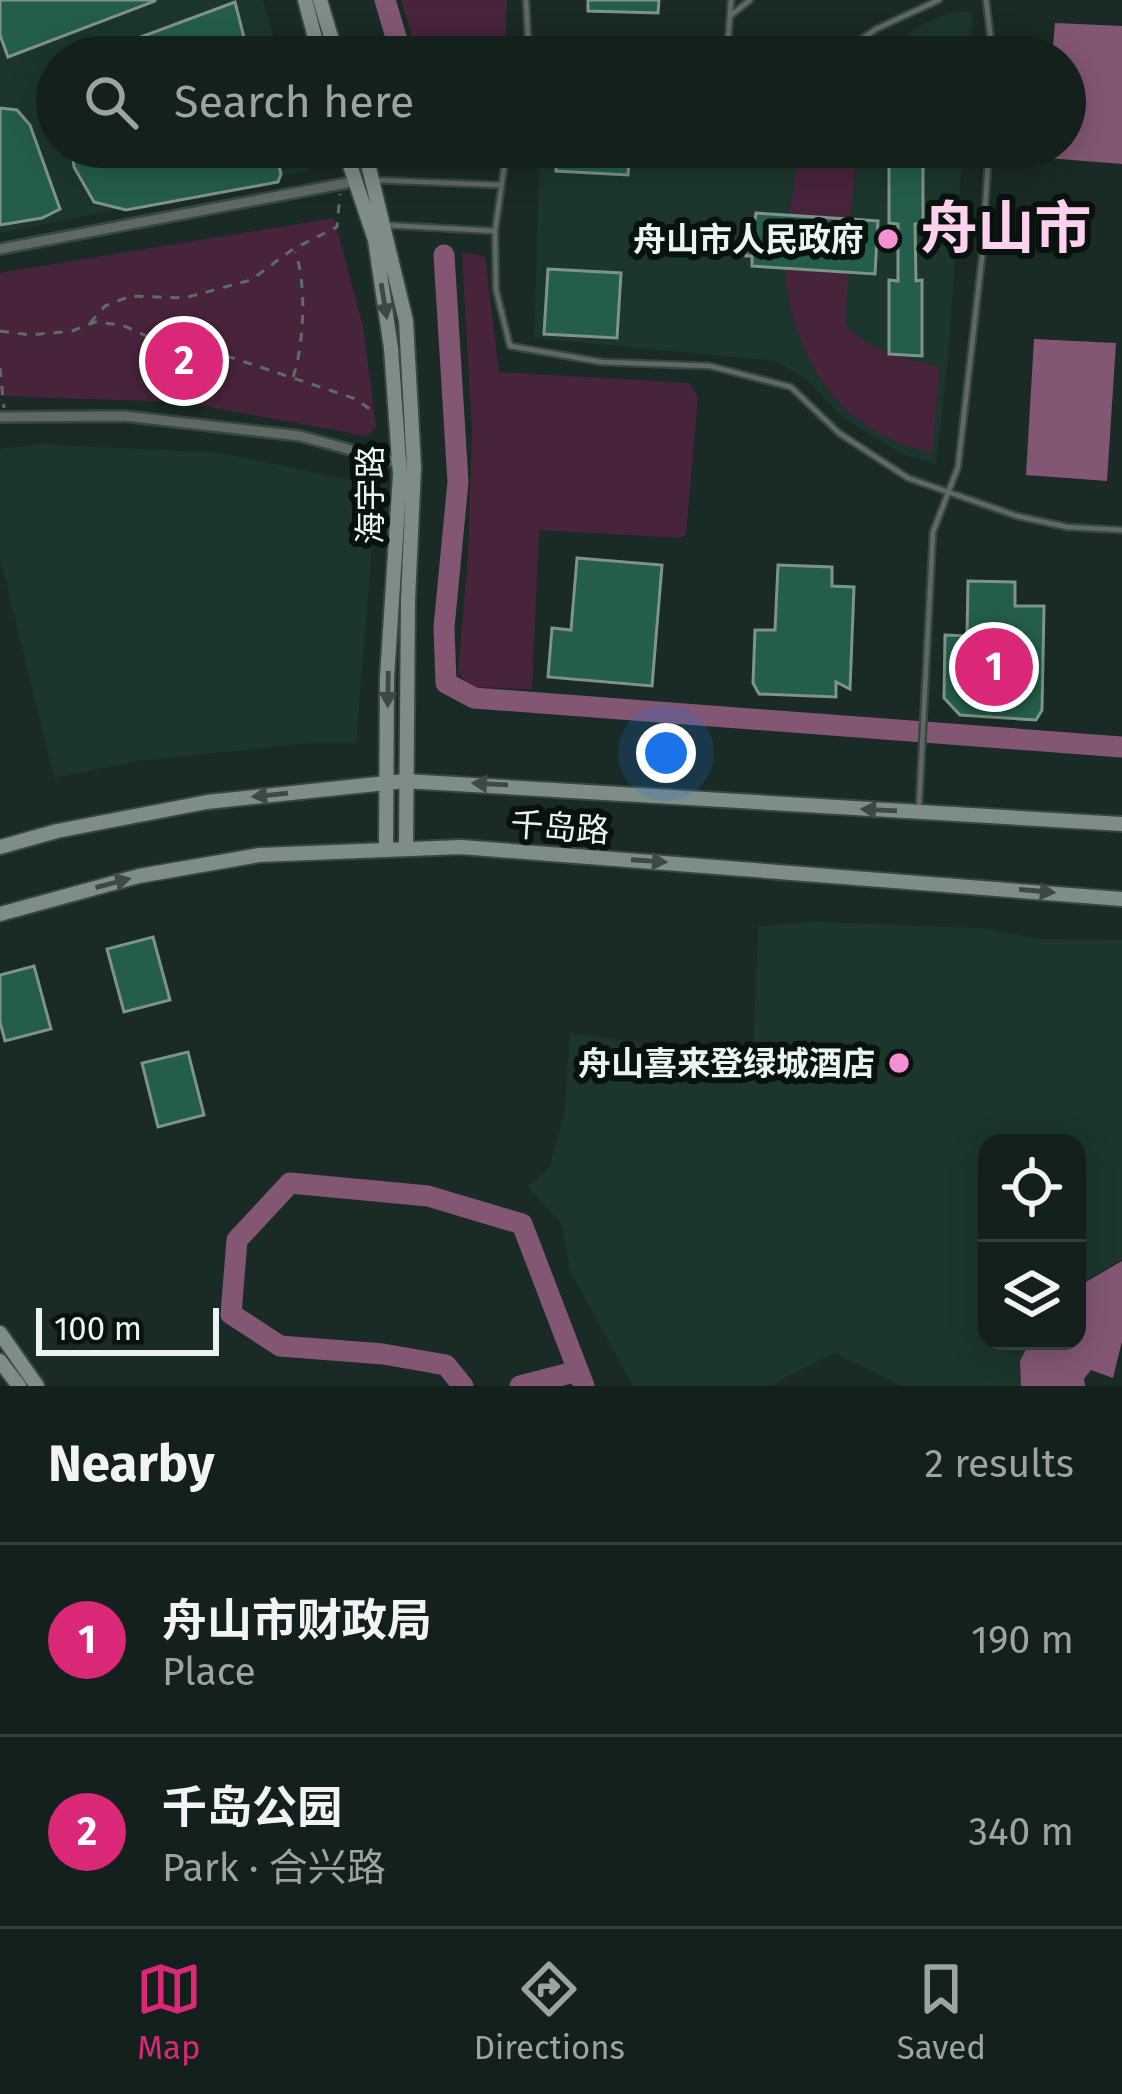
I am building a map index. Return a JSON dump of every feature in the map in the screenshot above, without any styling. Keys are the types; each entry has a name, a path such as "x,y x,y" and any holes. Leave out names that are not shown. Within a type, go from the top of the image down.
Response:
{"street":[{"path":"305,0 314,36"},
{"path":"320,0 331,36"},
{"name":"海宇路","path":"346,168 377,258 406,465 388,678 386,850"},
{"name":"海宇路","path":"370,168 406,321 406,849"},
{"path":"0,249 374,180"},
{"path":"2,416 124,416 301,436 406,465"},
{"name":"千岛路","path":"0,847 206,802 406,781 1122,824"},
{"name":"千岛路","path":"0,914 139,876 259,855 461,847 1122,899"},
{"path":"0,1333 37,1386"},
{"path":"0,1361 19,1386"}],"lane":[{"path":"526,0 528,36"},
{"path":"729,36 731,0"},
{"path":"730,16 750,0"},
{"path":"866,36 939,0"},
{"path":"986,0 990,36"},
{"path":"502,168 495,232 496,290 510,346 602,362 710,366 790,387 839,433 908,478 1017,516 1067,527 1122,530"},
{"path":"918,812 933,532 958,467 982,257 987,168"},
{"path":"374,180 499,184"},
{"path":"385,225 495,232"}],"path":[{"path":"0,331 30,335 72,331 88,324 105,306 131,296 184,298 251,280 293,249 337,227 348,183"},
{"path":"292,379 303,326 301,266 293,249"},
{"path":"88,324 122,325 171,347 233,358 356,399 375,413"},
{"path":"0,368 2,416"}],"shaded area":[{"path":"0,0 263,0 273,36 36,36 36,168 309,171 0,233"},
{"path":"401,0 507,0 506,36 412,36"},
{"path":"973,11 971,36 906,36 922,25 949,13"},
{"path":"1055,23 1122,26 1122,164 1086,161 1086,36 1054,36"},
{"name":"舟山市人民政府","path":"539,168 962,168 936,464 901,454 841,416 806,379 776,361 534,338"},
{"path":"797,168 856,168 850,220 789,215"},
{"path":"334,218 363,326 376,427 367,436 182,402 0,396 0,273"},
{"path":"462,253 485,256 499,372 689,383 698,397 686,535 539,530 532,689 469,687 458,672 472,431"},
{"path":"784,266 848,272 845,324 877,348 940,366 932,453 870,427 845,409 826,386 798,332"},
{"path":"1034,339 1116,343 1107,481 1026,475"},
{"path":"40,444 221,453 377,486 356,743 310,743 138,761 54,778 0,558 0,449"},
{"name":"舟山喜来登绿城酒店","path":"815,922 982,928 1037,939 1122,940 1122,1259 1086,1281 1086,1134 978,1134 978,1350 1026,1350 1020,1361 1021,1386 902,1386 834,1353 770,1386 633,1386 570,1271 562,1225 528,1187 549,1168 564,1115 570,1033 753,1058 758,926"},
{"path":"1122,1261 1122,1341 1113,1378 1091,1370 1085,1386 1021,1386 1020,1361 1026,1350 1086,1350 1086,1282"}],"building":[{"path":"0,0 155,0 63,36 36,36 36,46 8,57 0,35"},
{"path":"588,0 659,0 658,13 588,11"},
{"path":"235,2 244,36 144,36"},
{"path":"0,108 17,110 30,125 36,142 36,168 45,168 60,209 42,218 0,225"},
{"path":"75,168 279,168 281,174 278,182 126,210 94,202"},
{"path":"556,168 628,168 628,175"},
{"path":"889,168 923,168 923,223 915,224 916,281 922,280 922,356 889,354 889,280 898,281 898,224 889,223"},
{"path":"756,213 878,221 875,274 752,266 752,256 746,256 748,220 755,220"},
{"path":"548,269 621,273 617,338 544,334"},
{"path":"577,558 662,565 652,686 548,677 552,628 571,630"},
{"path":"778,565 832,567 832,586 854,587 850,689 836,682 836,697 759,694 753,683 755,630 775,630"},
{"path":"968,581 1015,582 1015,606 1044,606 1042,710 1036,720 960,715 944,698 945,635 967,636"},
{"path":"153,937 170,1000 124,1012 107,949"},
{"path":"34,966 51,1029 5,1041 0,975"},
{"path":"188,1052 204,1115 158,1127 142,1063"}],"waterway":[{"path":"385,0 396,36"},
{"path":"444,255 458,482 444,627 446,683 474,698 1122,747"},
{"path":"463,1386 446,1365 383,1354 280,1346 231,1314 237,1240 290,1183 428,1196 522,1224 584,1386"},
{"path":"520,1386 578,1371"}],"place":[{"name":"舟山市人民政府","path":"888,239"},
{"name":"千岛公园","path":"184,361"},
{"name":"舟山市财政局","path":"994,667"},
{"name":"舟山喜来登绿城酒店","path":"899,1063"}],"district":[{"name":"舟山市","path":"1006,228"}]}
